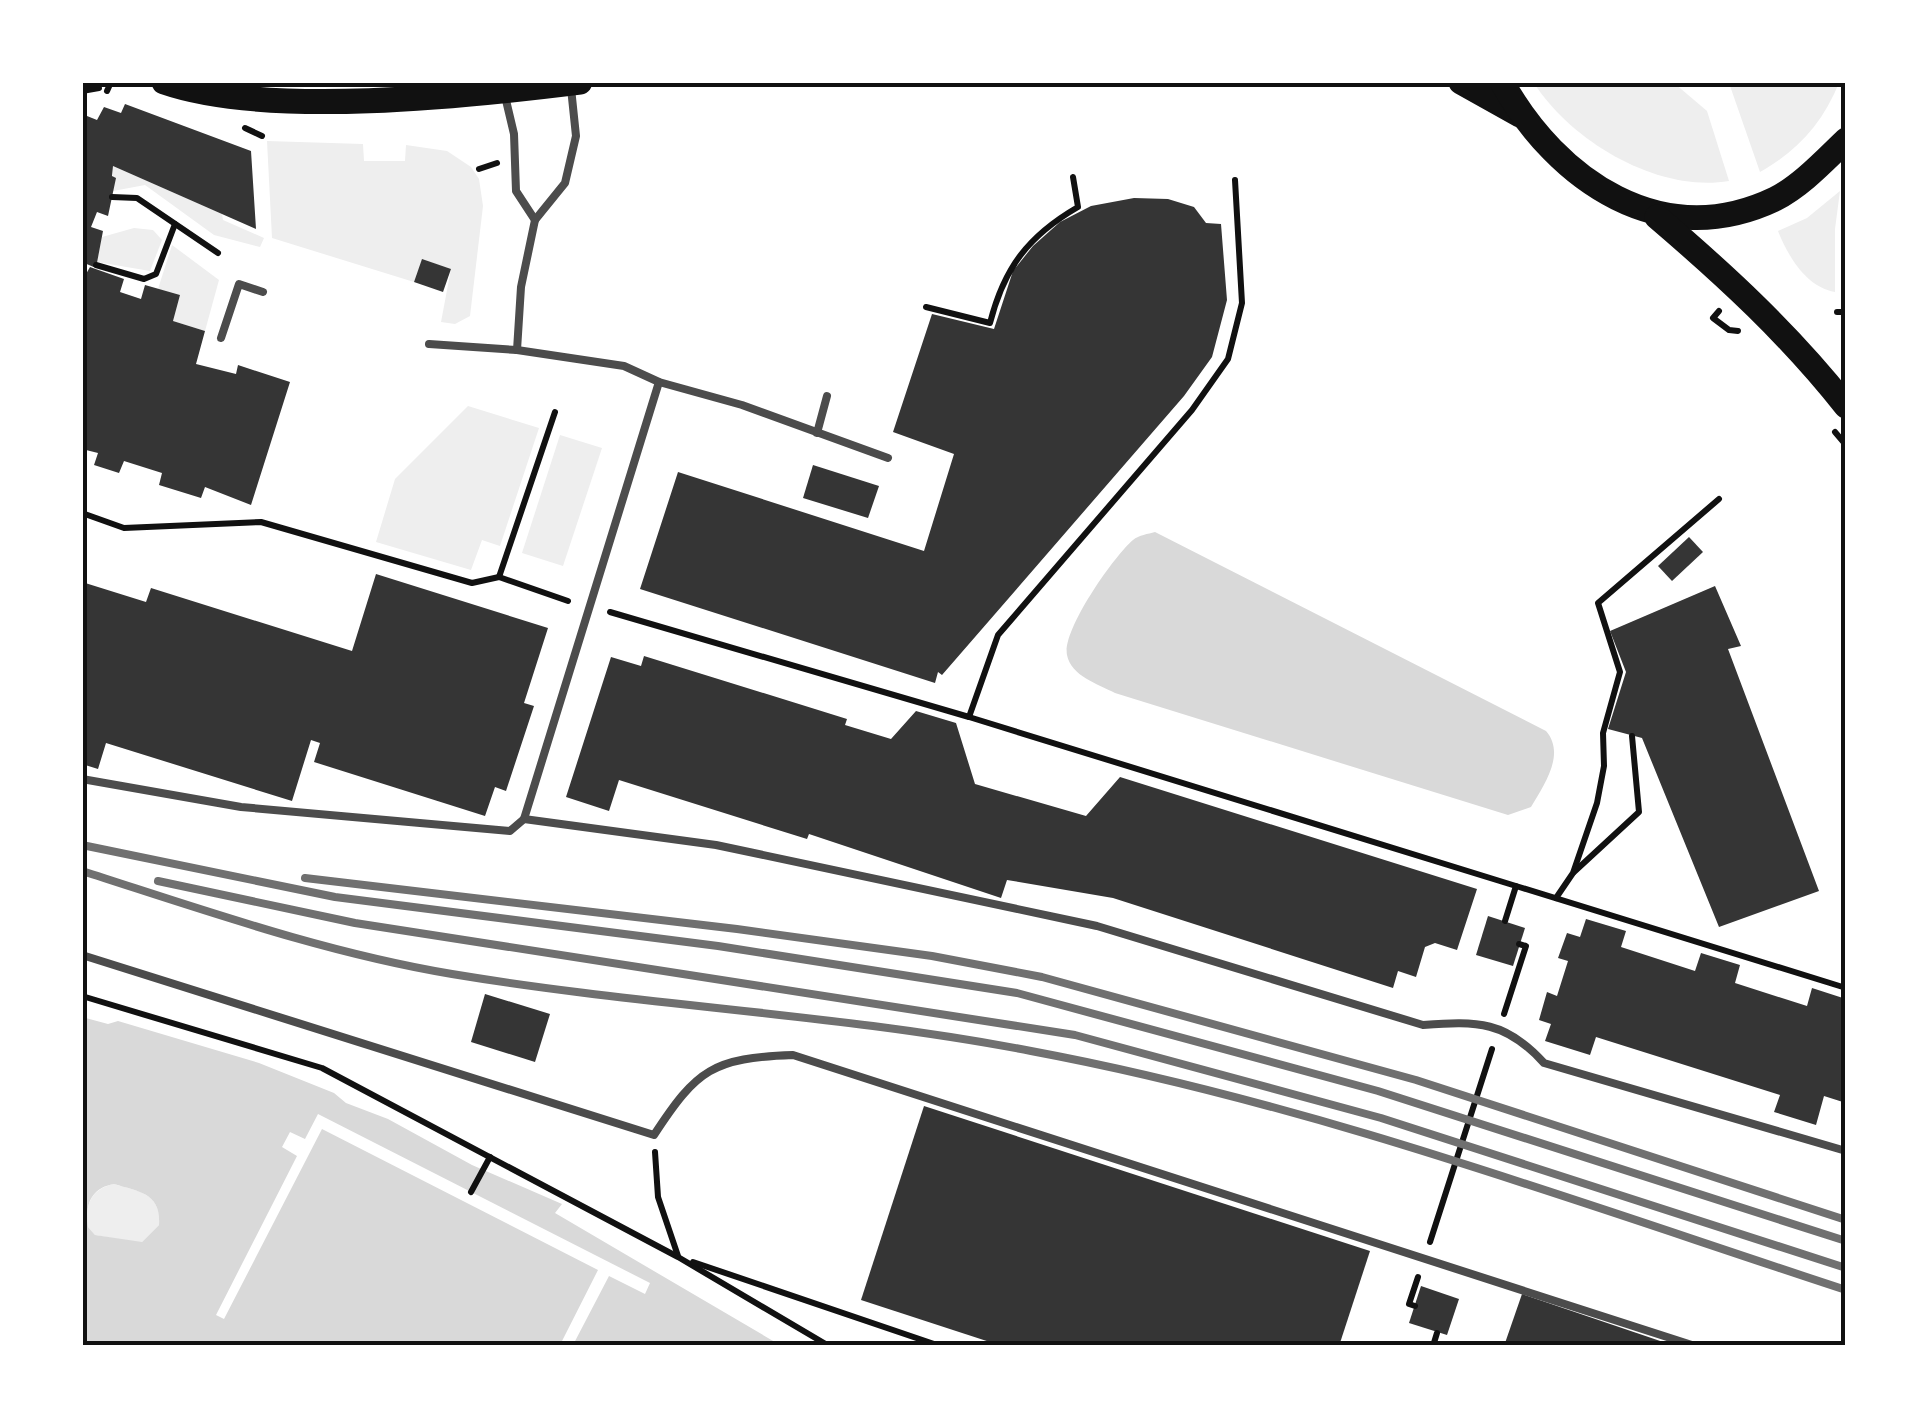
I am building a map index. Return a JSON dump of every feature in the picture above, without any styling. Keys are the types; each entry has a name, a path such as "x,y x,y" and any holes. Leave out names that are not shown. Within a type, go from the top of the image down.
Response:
{"main road":[{"path":"164,82 222,99 351,100 580,82"},
{"path":"1462,82 1520,115"},
{"path":"1502,82 1520,115 1572,168 1610,195 1656,217 1746,294 1797,345 1846,406"},
{"path":"1656,217 1723,216 1777,198 1846,140"}],"lane":[{"path":"517,350 521,287 536,220 565,183 576,136 570,84"},
{"path":"504,90 514,134 516,191 536,220"},
{"path":"221,338 239,284 263,292"},
{"path":"429,344 517,350 624,366 659,382 888,458"},
{"path":"82,779 242,807 510,831 524,819 659,382"},
{"path":"816,433 828,396"},
{"path":"524,819 716,845 1097,926 1423,1025 1470,1022 1518,1034 1544,1063 1846,1150"},
{"path":"82,955 654,1135 687,1085 742,1057 793,1056 1694,1346"}],"path":[{"path":"82,91 103,90 111,82"},
{"path":"926,307 990,324 1010,266 1050,224 1078,207 1072,177"},
{"path":"968,716 998,635 1192,410 1228,359 1242,303 1235,180"},
{"path":"112,197 137,198 218,253"},
{"path":"96,265 144,278 156,274 175,224"},
{"path":"1713,318 1728,330"},
{"path":"499,577 556,412"},
{"path":"1574,873 1597,803 1604,766 1603,733 1620,672 1598,603 1719,499"},
{"path":"82,514 124,528 261,522 472,584 499,577 568,601"},
{"path":"610,612 968,716 1846,988"},
{"path":"1556,898 1574,873 1639,812 1632,736"},
{"path":"1504,921 1516,886"},
{"path":"1502,1020 1526,946 1518,944"},
{"path":"82,996 322,1068 678,1257 829,1346"},
{"path":"1428,1248 1496,1040"},
{"path":"654,1135 658,1197 678,1257"},
{"path":"471,1192 490,1158"},
{"path":"678,1257 940,1346"},
{"path":"1414,1306 1409,1304 1422,1266"},
{"path":"1433,1346 1437,1332"}],"shaded area":[{"path":"1729,82 1839,83 1808,134 1760,172"},
{"path":"1534,83 1674,83 1707,111 1729,181 1674,179 1619,159 1571,125"},
{"path":"267,141 363,144 364,161 405,161 406,145 447,151 471,167 479,179 483,206 470,316 455,324 441,322 451,269 422,260 414,282 272,238"},
{"path":"113,166 222,214 223,220 264,238 260,247 214,235 145,185 113,191"},
{"path":"1840,191 1835,229 1835,292 1807,277 1778,231 1807,218"},
{"path":"134,228 153,230 162,240 150,271 97,262 102,237"},
{"path":"172,245 219,280 205,331 173,321 180,295 158,289"},
{"path":"468,406 539,428 500,546 482,540 471,570 376,542 395,479"},
{"path":"560,435 602,448 563,566 522,553"},
{"path":"1155,532 1546,731 1552,740 1553,759 1531,807 1508,815 1115,693 1079,674 1067,655 1081,612 1102,577 1135,538"},
{"path":"82,1017 108,1024 118,1021 259,1063 334,1093 346,1103 388,1119 472,1165 562,1204 555,1213 780,1345 83,1345","holes":["114,1184 140,1192 156,1206 159,1225 142,1242 95,1235 88,1227 87,1212 94,1194"]},
{"path":"114,1184 147,1196 156,1206 159,1225 141,1243 95,1235 88,1227 87,1212 94,1194"}],"pier":[{"path":"318,1114 650,1283 645,1294 609,1276 573,1345 560,1345 598,1270 322,1129 224,1319 216,1315 297,1156 282,1147 290,1132 305,1139"}],"building":[{"path":"125,104 251,151 256,229 113,166 112,176 116,178 108,216 97,212 91,227 103,231 96,268 82,262 82,114 97,120 104,107 121,113"},
{"path":"1134,198 1168,199 1194,207 1206,223 1221,224 1227,300 1212,357 1184,396 942,675 938,672 935,683 640,589 678,472 924,551 954,454 893,432 932,314 994,329 1013,271 1033,246 1060,222 1091,206"},
{"path":"422,259 451,269 443,292 414,282"},
{"path":"90,267 124,279 120,292 141,299 145,285 180,295 173,321 205,331 196,364 236,374 238,365 290,382 251,505 205,487 201,498 159,485 162,473 124,461 119,473 94,465 98,453 82,449 82,281"},
{"path":"813,465 879,486 868,518 803,498"},
{"path":"1689,537 1703,552 1672,581 1658,566"},
{"path":"376,574 548,628 524,703 534,706 506,791 495,787 485,816 314,762 320,743 311,740 292,801 106,743 98,769 82,764 82,582 146,602 151,588 352,651"},
{"path":"1715,586 1741,646 1728,649 1819,891 1719,927 1642,738 1608,729 1626,672 1610,631"},
{"path":"644,656 847,719 845,725 891,739 916,711 956,723 975,784 1086,816 1120,777 1477,889 1457,950 1435,943 1425,947 1416,977 1398,971 1393,988 1113,898 1007,880 1001,898 809,834 807,839 619,780 609,811 566,797 611,657 641,666"},
{"path":"1488,916 1525,928 1513,966 1476,955"},
{"path":"1586,919 1626,931 1621,947 1695,971 1701,953 1740,965 1735,983 1807,1006 1812,988 1846,999 1846,1103 1824,1096 1816,1125 1774,1112 1780,1095 1596,1037 1590,1055 1545,1041 1551,1024 1539,1020 1547,992 1557,996 1568,961 1558,958 1567,933 1580,937"},
{"path":"485,994 550,1014 535,1062 471,1042"},
{"path":"924,1106 1370,1251 1339,1346 1002,1346 861,1300"},
{"path":"1421,1286 1459,1299 1447,1335 1409,1323"},
{"path":"1522,1294 1672,1345 1672,1346 1504,1346"}],"railway":[{"path":"82,845 335,897 718,946 1017,993 1378,1091 1846,1241"},
{"path":"82,871 266,929 405,965 524,985 959,1038 1135,1073 1341,1126 1846,1290"},
{"path":"305,878 737,929 932,956 1042,977 1416,1080 1846,1220"},
{"path":"158,881 355,923 1075,1035 1381,1118 1846,1268"}]}
